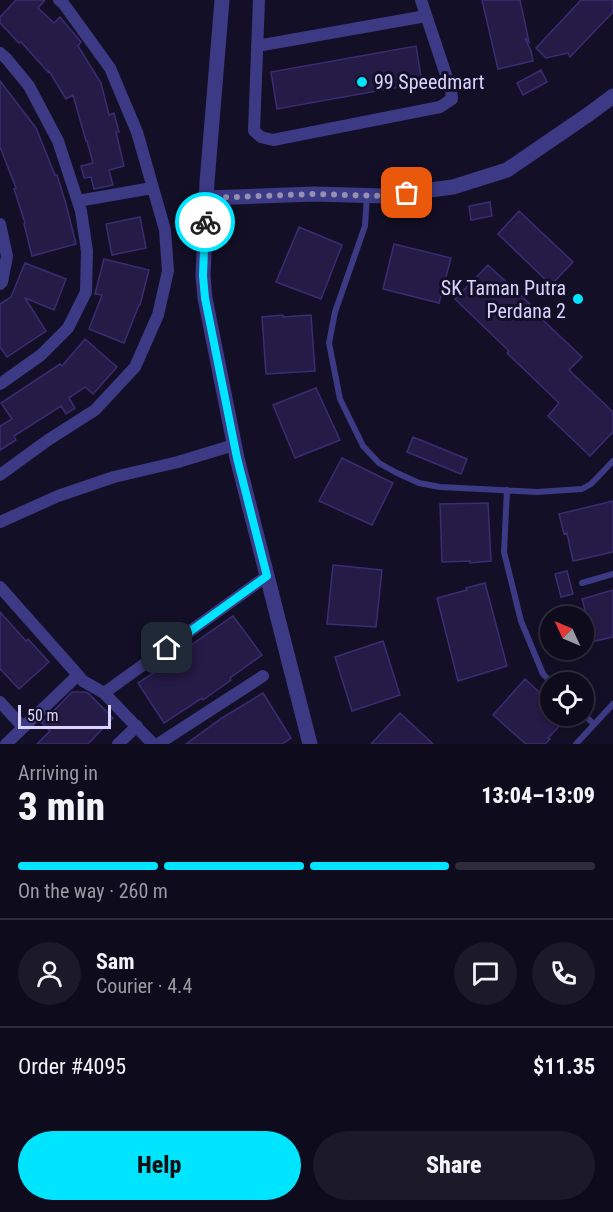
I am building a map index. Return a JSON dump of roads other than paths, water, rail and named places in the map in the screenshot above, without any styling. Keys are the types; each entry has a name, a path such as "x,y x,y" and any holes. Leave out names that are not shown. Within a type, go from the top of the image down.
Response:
{"street":[{"path":"0,475 95,410 135,367 158,315 168,271 165,230 137,132 110,68 59,0"},
{"path":"222,0 207,198 203,276 205,298 234,445 309,743"},
{"path":"259,0 254,131 261,137 273,140 440,108 452,99 421,0"},
{"path":"257,46 426,16"},
{"path":"0,53 29,86 58,141 81,211 87,251 86,292 68,328 41,355 0,384"},
{"path":"207,198 314,194 384,196 453,187 507,170 613,96"},
{"path":"78,201 152,188"},
{"path":"0,224 8,256 0,284"},
{"path":"0,522 58,496 114,477 178,462 234,445"},
{"path":"104,693 267,576"},
{"path":"0,587 83,681 104,693 153,744"},
{"path":"6,744 78,675"},
{"path":"158,744 263,676"},
{"path":"0,702 23,727"},
{"path":"118,744 137,726"}],"lane":[{"path":"367,195 365,226 335,312 329,343 340,399 363,446 379,463 395,472 419,483 440,487 537,492 582,489 591,484 613,461"},
{"path":"507,490 504,552 521,621 542,672"},
{"path":"582,583 613,574"},
{"path":"594,724 613,704"},
{"path":"576,744 592,726"}],"place":[{"name":"99 Speedmart","path":"362,82"},
{"name":"SK Taman Putra Perdana 2","path":"578,299"}]}
